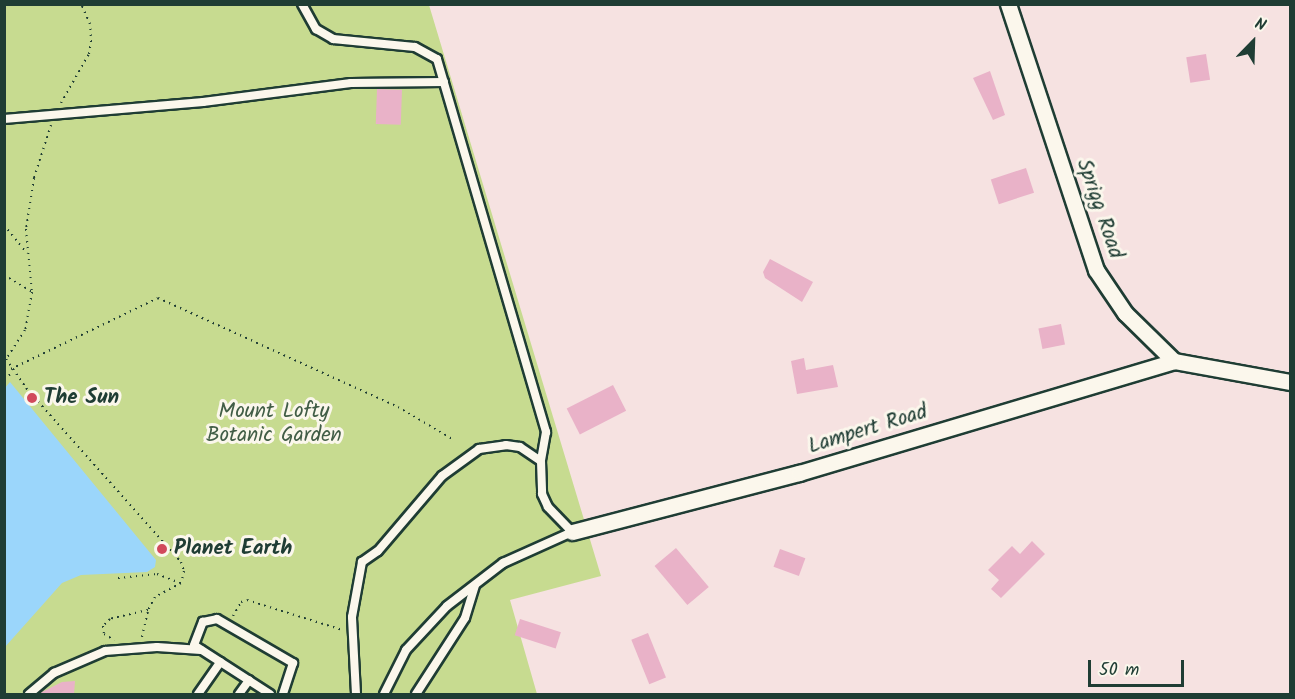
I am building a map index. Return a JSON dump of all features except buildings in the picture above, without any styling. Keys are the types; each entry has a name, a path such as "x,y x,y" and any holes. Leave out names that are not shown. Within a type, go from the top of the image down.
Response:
{"street":[{"name":"Sprigg Road","path":"1008,4 1096,270 1125,313 1174,361"},
{"path":"1174,361 1290,382"},
{"name":"Lampert Road","path":"572,531 799,473 1174,361"}],"lane":[{"path":"302,4 316,29 333,39 426,51 437,59 546,432 541,461 544,501 572,531 531,548 475,583 412,642 384,694"},
{"path":"4,119 203,102 351,83 444,82"},
{"path":"356,694 352,631 362,562 378,551 442,476 463,458 492,445 520,447 541,461"},
{"path":"416,694 465,618 475,583"},
{"path":"270,694 194,645 203,622 217,619 293,663 283,694"},
{"path":"29,694 71,664 105,651 141,648 202,650"},
{"path":"198,694 220,662"},
{"path":"239,694 249,680"}],"path":[{"path":"81,4 90,24 88,54 55,114 34,177 26,228 32,292 25,330 6,359 13,373 181,562 184,571 181,583 155,597 148,610 141,648"},
{"path":"4,225 28,254"},
{"path":"4,275 32,292"},
{"path":"11,369 158,298 398,407 454,440"},
{"path":"4,379 13,373"},
{"path":"118,578 157,574 181,583"},
{"path":"229,626 241,602 247,600 324,627 352,631"},
{"path":"119,641 104,634 103,626 110,619 148,610"}],"green space":[{"name":"Mount Lofty Botanic Garden","path":"4,5 429,5 601,576 510,600 537,694 5,694"}],"water":[{"path":"10,382 156,560 155,567 147,572 81,575 62,583 5,647 4,389"}],"place":[{"name":"The Sun","path":"32,398"},
{"name":"Planet Earth","path":"162,549"}]}
